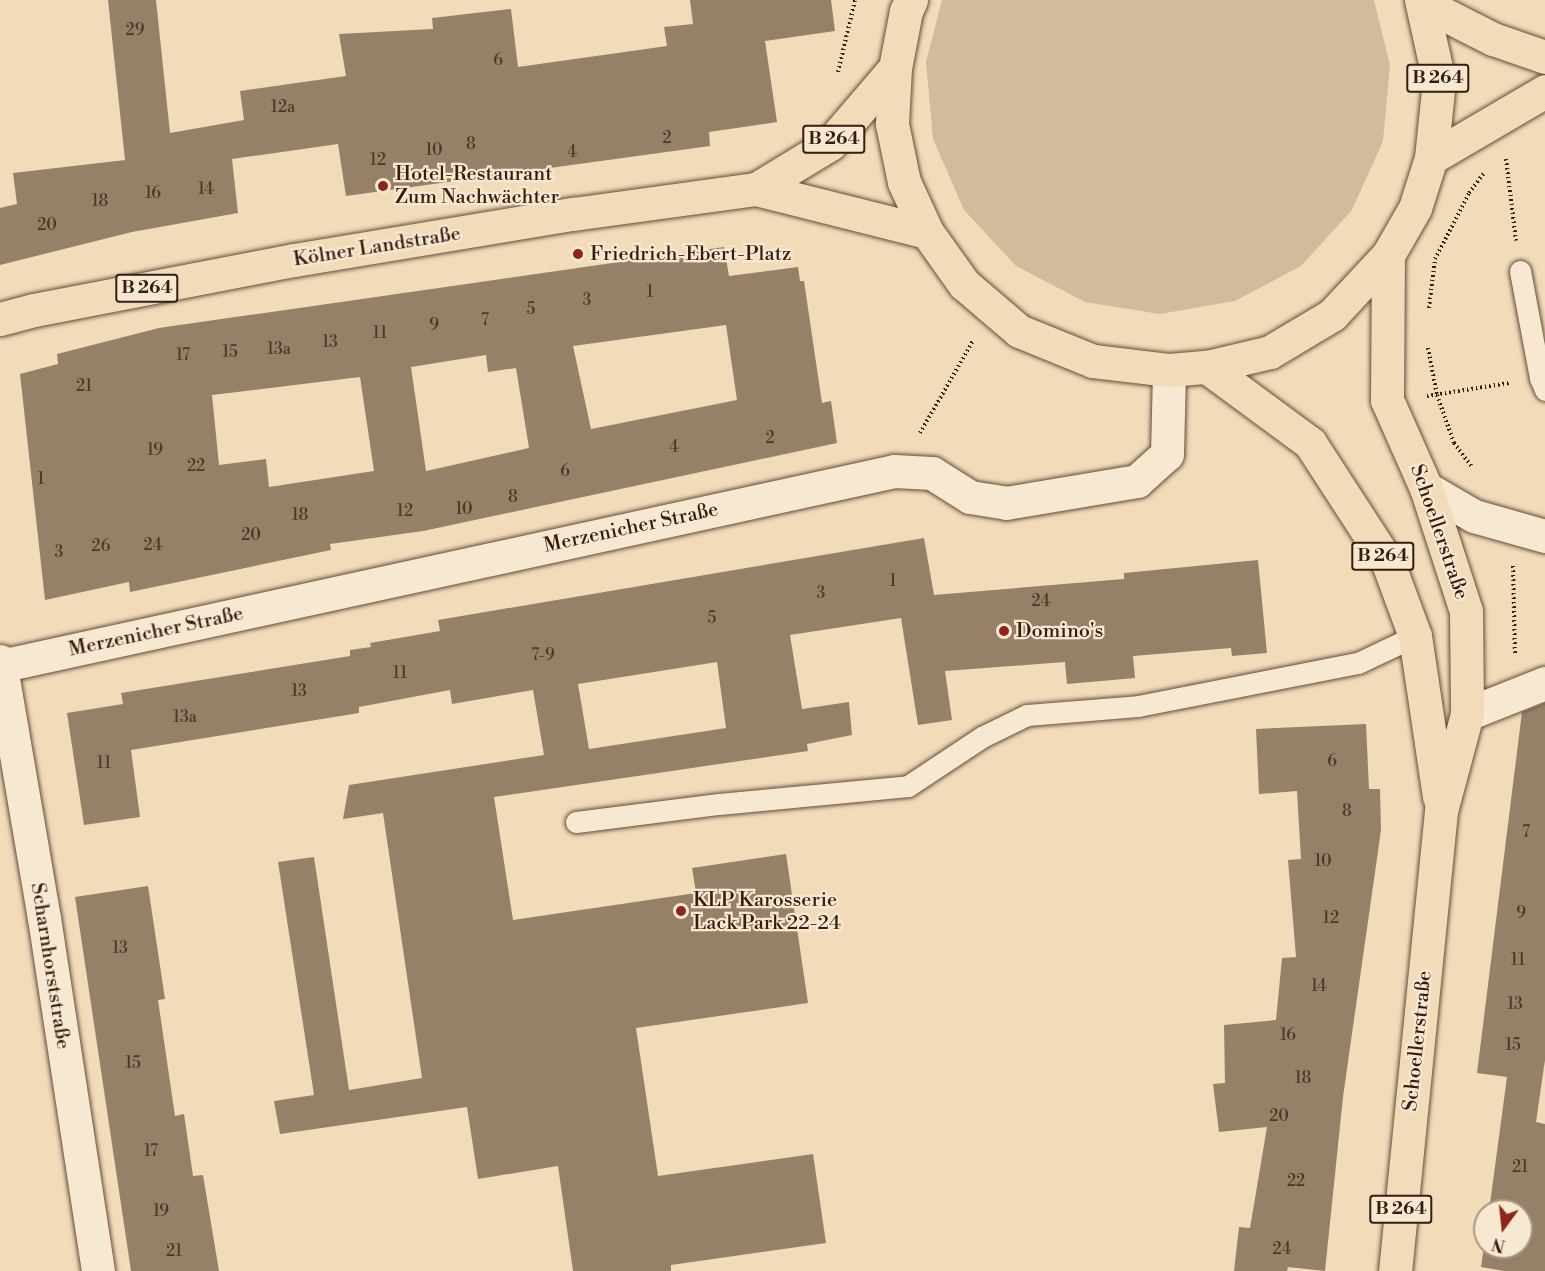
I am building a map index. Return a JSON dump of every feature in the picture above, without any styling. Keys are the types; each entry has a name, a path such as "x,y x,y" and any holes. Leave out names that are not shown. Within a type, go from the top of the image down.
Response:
{"main road":[{"name":"B 264","path":"911,0 906,11 895,68 892,124 904,182 927,232 964,284 1019,331 1093,361 1169,370 1207,368 1270,352 1332,315 1388,255 1415,208 1431,158 1438,81 1422,1"},
{"name":"B 264","path":"1422,1 1484,35 1545,57"},
{"name":"Kölner Landstraße","path":"756,189 830,144 895,68"},
{"path":"1431,158 1545,91"},
{"name":"Kölner Landstraße","path":"0,319 34,310 294,260 573,214 756,189 927,232"},
{"name":"Schoellerstraße","path":"1388,255 1387,400 1426,488 1466,611 1467,714 1441,811 1395,1271"},
{"name":"Schoellerstraße","path":"1207,368 1310,442 1388,563 1415,636 1441,811"}],"street":[{"name":"Merzenicher Straße","path":"0,664 887,473 932,473 970,497 1006,502 1137,481 1167,454 1169,370"},
{"path":"1426,488 1474,516 1545,536"},
{"name":"Scharnhorststraße","path":"0,664 44,918 98,1271"},
{"path":"1467,714 1531,688"}],"lane":[{"path":"1520,271 1540,378 1545,390"},
{"path":"576,822 719,804 908,786 982,737 1027,716 1138,706 1358,663 1415,636"}],"path":[{"path":"1428,312 1435,259 1469,194 1490,165"},
{"path":"887,473 974,340"},
{"path":"1427,343 1437,395 1454,443 1474,470"},
{"path":"1512,527 1531,688"}],"shaded area":[{"path":"942,0 1374,0 1390,65 1383,141 1352,210 1301,266 1235,301 1160,314 1085,302 1016,266 964,210 933,139 926,62"}],"building":[{"path":"108,0 156,0 170,133 244,120 240,91 346,76 339,34 433,29 432,18 511,9 518,67 667,46 664,27 693,24 690,0 831,0 835,31 765,41 777,122 709,132 710,146 346,196 338,144 232,159 238,213 132,232 0,265 0,208 17,204 13,173 125,160"},
{"path":"724,247 729,276 798,267 800,281 804,281 822,403 831,401 837,443 423,531 330,544 331,550 130,592 129,582 45,600 20,374 58,364 57,354 159,328","holes":["726,325 737,400 591,429 573,346","486,355 488,372 516,368 529,448 426,471 411,367","360,377 374,471 269,487 266,459 219,465 212,395"]},
{"path":"924,538 934,595 1124,579 1124,573 1258,560 1267,653 1232,656 1231,648 1133,656 1135,678 1067,684 1065,662 945,671 952,720 918,725 901,618 790,635 802,709 849,702 852,735 807,744 808,751 494,797 513,920 696,893 692,868 786,854 808,1003 636,1028 658,1176 813,1154 826,1243 671,1265 671,1271 573,1271 558,1166 478,1179 467,1107 280,1134 274,1101 314,1095 278,862 314,857 349,1090 422,1078 383,813 343,819 349,785 544,755 533,690 452,704 450,690 359,707 359,713 131,750 140,817 84,825 67,713 123,704 121,693 350,656 350,650 371,647 370,643 440,631 438,620","holes":["717,662 726,728 589,749 578,684"]},
{"path":"1545,703 1545,1060 1536,1122 1545,1124 1545,1271 1504,1271 1481,1267 1482,1259 1533,1259 1533,1199 1491,1199 1507,1077 1477,1073 1522,712"},
{"path":"1366,724 1369,789 1380,789 1381,830 1343,1097 1325,1271 1288,1267 1287,1271 1234,1271 1239,1227 1250,1228 1267,1127 1219,1132 1213,1084 1225,1083 1224,1025 1276,1020 1282,958 1296,957 1288,860 1301,859 1297,791 1259,794 1256,729"},
{"path":"148,886 165,999 158,1000 175,1116 184,1114 193,1176 203,1175 219,1271 131,1271 75,897"}],"place":[{"name":"Hotel-Restaurant Zum Nachwächter","path":"383,186"},
{"name":"Friedrich-Ebert-Platz","path":"578,254"},
{"name":"Domino's","path":"1004,631"},
{"name":"KLP Karosserie Lack Park 22-24","path":"681,911"}]}
